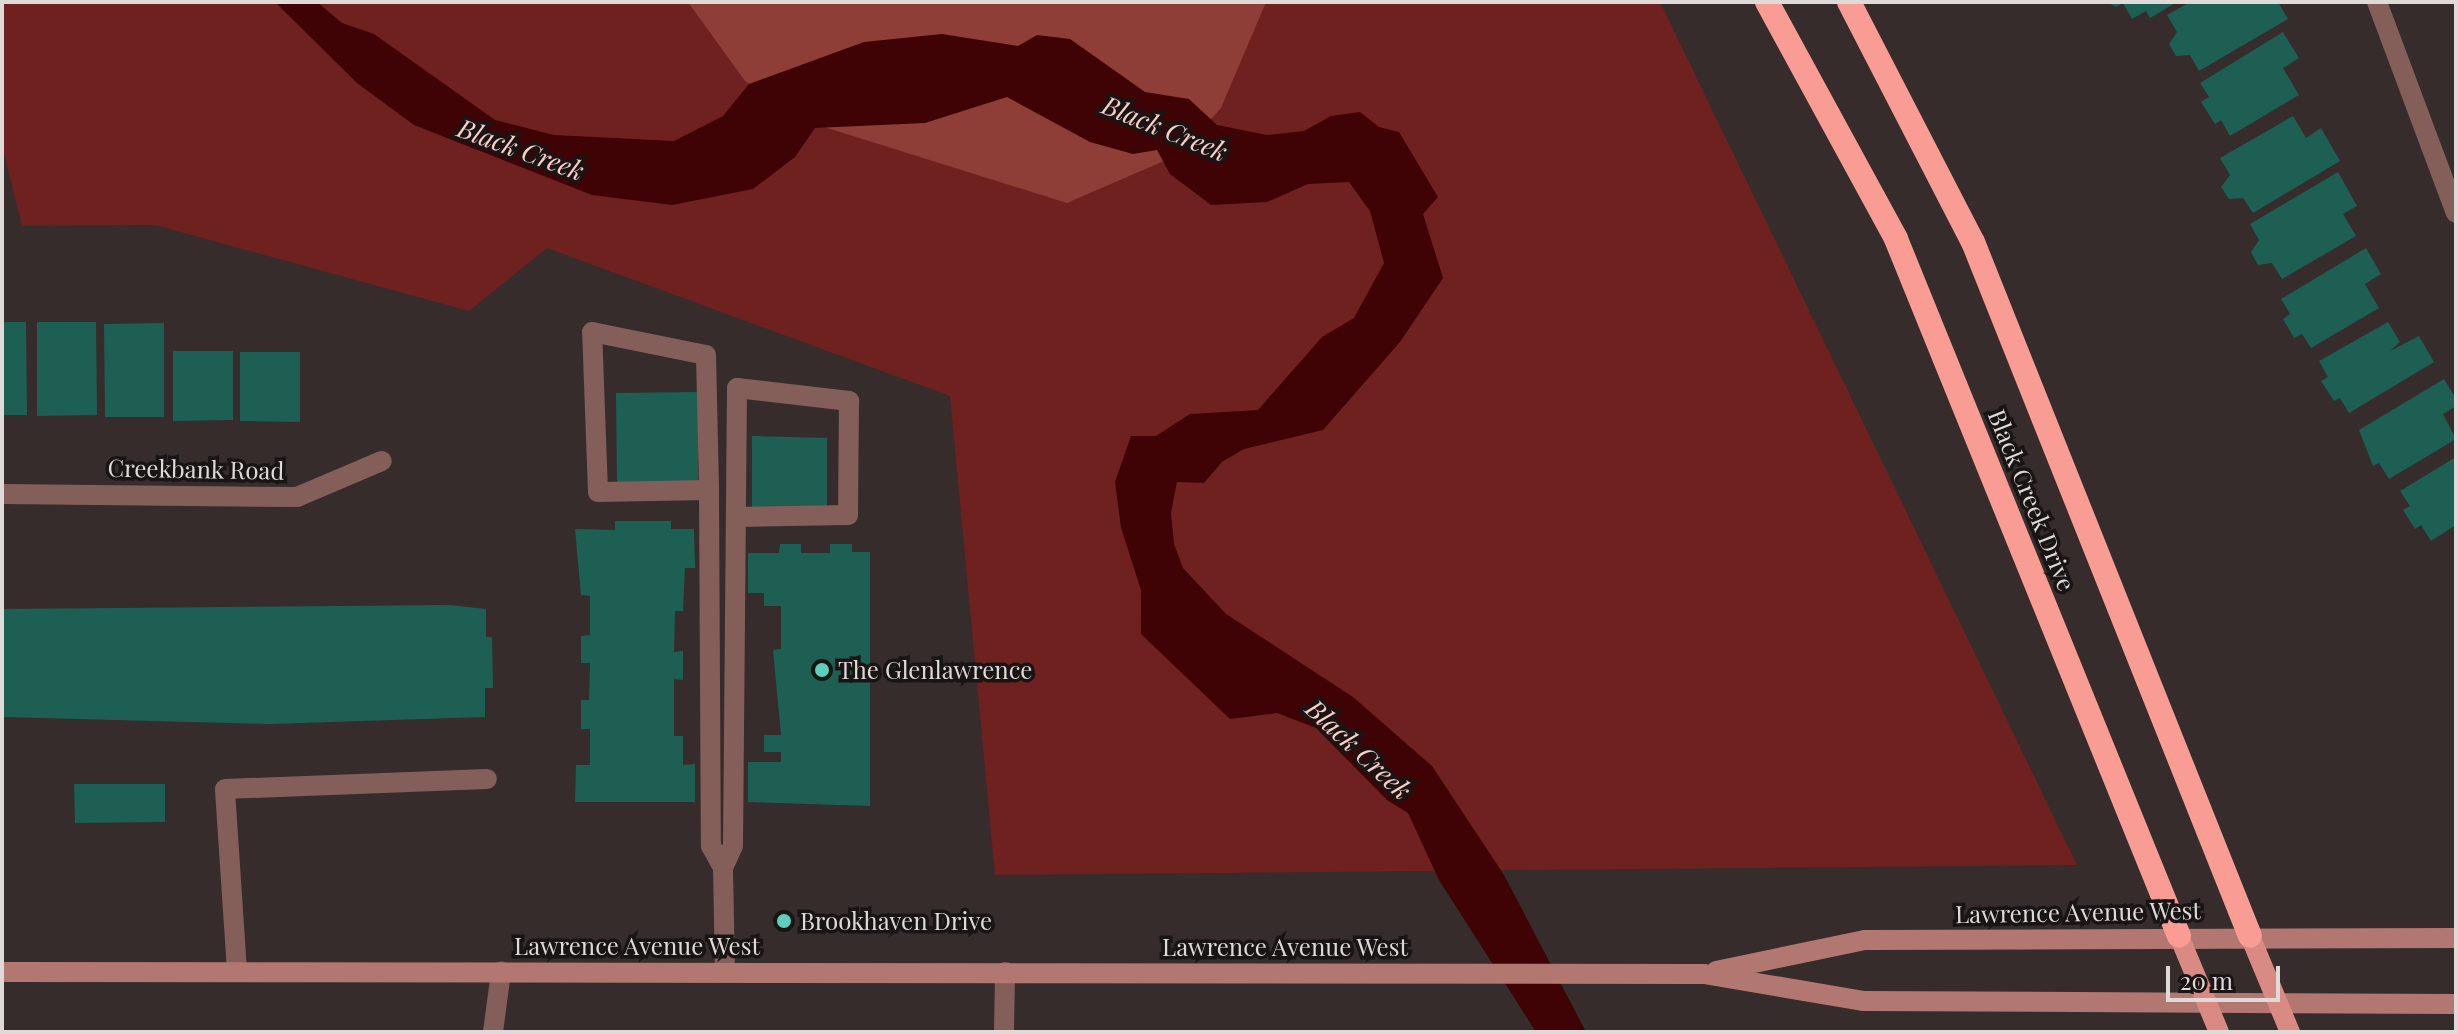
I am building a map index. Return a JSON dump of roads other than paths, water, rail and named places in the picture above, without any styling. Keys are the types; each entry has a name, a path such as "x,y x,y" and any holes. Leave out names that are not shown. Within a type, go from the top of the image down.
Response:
{"highway":[{"name":"Black Creek Drive","path":"1767,2 1896,239 2179,936"},
{"name":"Black Creek Drive","path":"1849,2 1973,242 2250,936"}],"main road":[{"name":"Lawrence Avenue West","path":"1704,974 1865,940 2179,936 2456,938"},
{"name":"Black Creek Drive","path":"2179,936 2219,1032"},
{"name":"Black Creek Drive","path":"2250,936 2290,1032"},
{"name":"Lawrence Avenue West","path":"2,972 1704,974 1863,1001 2456,1004"}],"street":[{"path":"2377,2 2456,213"},
{"path":"709,490 598,492 592,332 706,355 709,490 711,846 723,868"},
{"path":"725,972 723,868 733,846 737,388 849,401 848,515 736,517"},
{"name":"Creekbank Road","path":"2,494 297,497 382,461"},
{"path":"237,971 225,789 487,779"},
{"path":"493,1032 501,972"},
{"path":"1004,1032 1005,972"}],"water":[{"name":"Black Creek","path":"275,2 317,2 342,23 374,34 495,120 554,135 674,141 723,116 749,84 864,42 942,34 1018,46 1037,35 1070,39 1145,92 1189,99 1217,125 1267,135 1304,131 1331,116 1360,112 1379,127 1399,132 1438,197 1423,214 1443,278 1400,342 1323,430 1244,449 1222,462 1204,483 1177,482 1171,513 1174,544 1183,568 1226,614 1353,697 1432,766 1504,875 1586,1032 1536,1032 1439,880 1408,813 1387,800 1316,728 1277,713 1230,719 1141,634 1141,590 1121,528 1115,482 1131,436 1156,436 1190,414 1258,410 1322,337 1354,318 1384,263 1370,211 1349,182 1308,184 1267,202 1211,205 1170,174 1157,150 1133,154 1090,142 1007,97 925,123 815,128 795,157 753,189 672,205 592,195 414,125 357,83"}],"place":[{"name":"The Glenlawrence","path":"822,670"},
{"name":"Brookhaven Drive","path":"784,921"}]}
